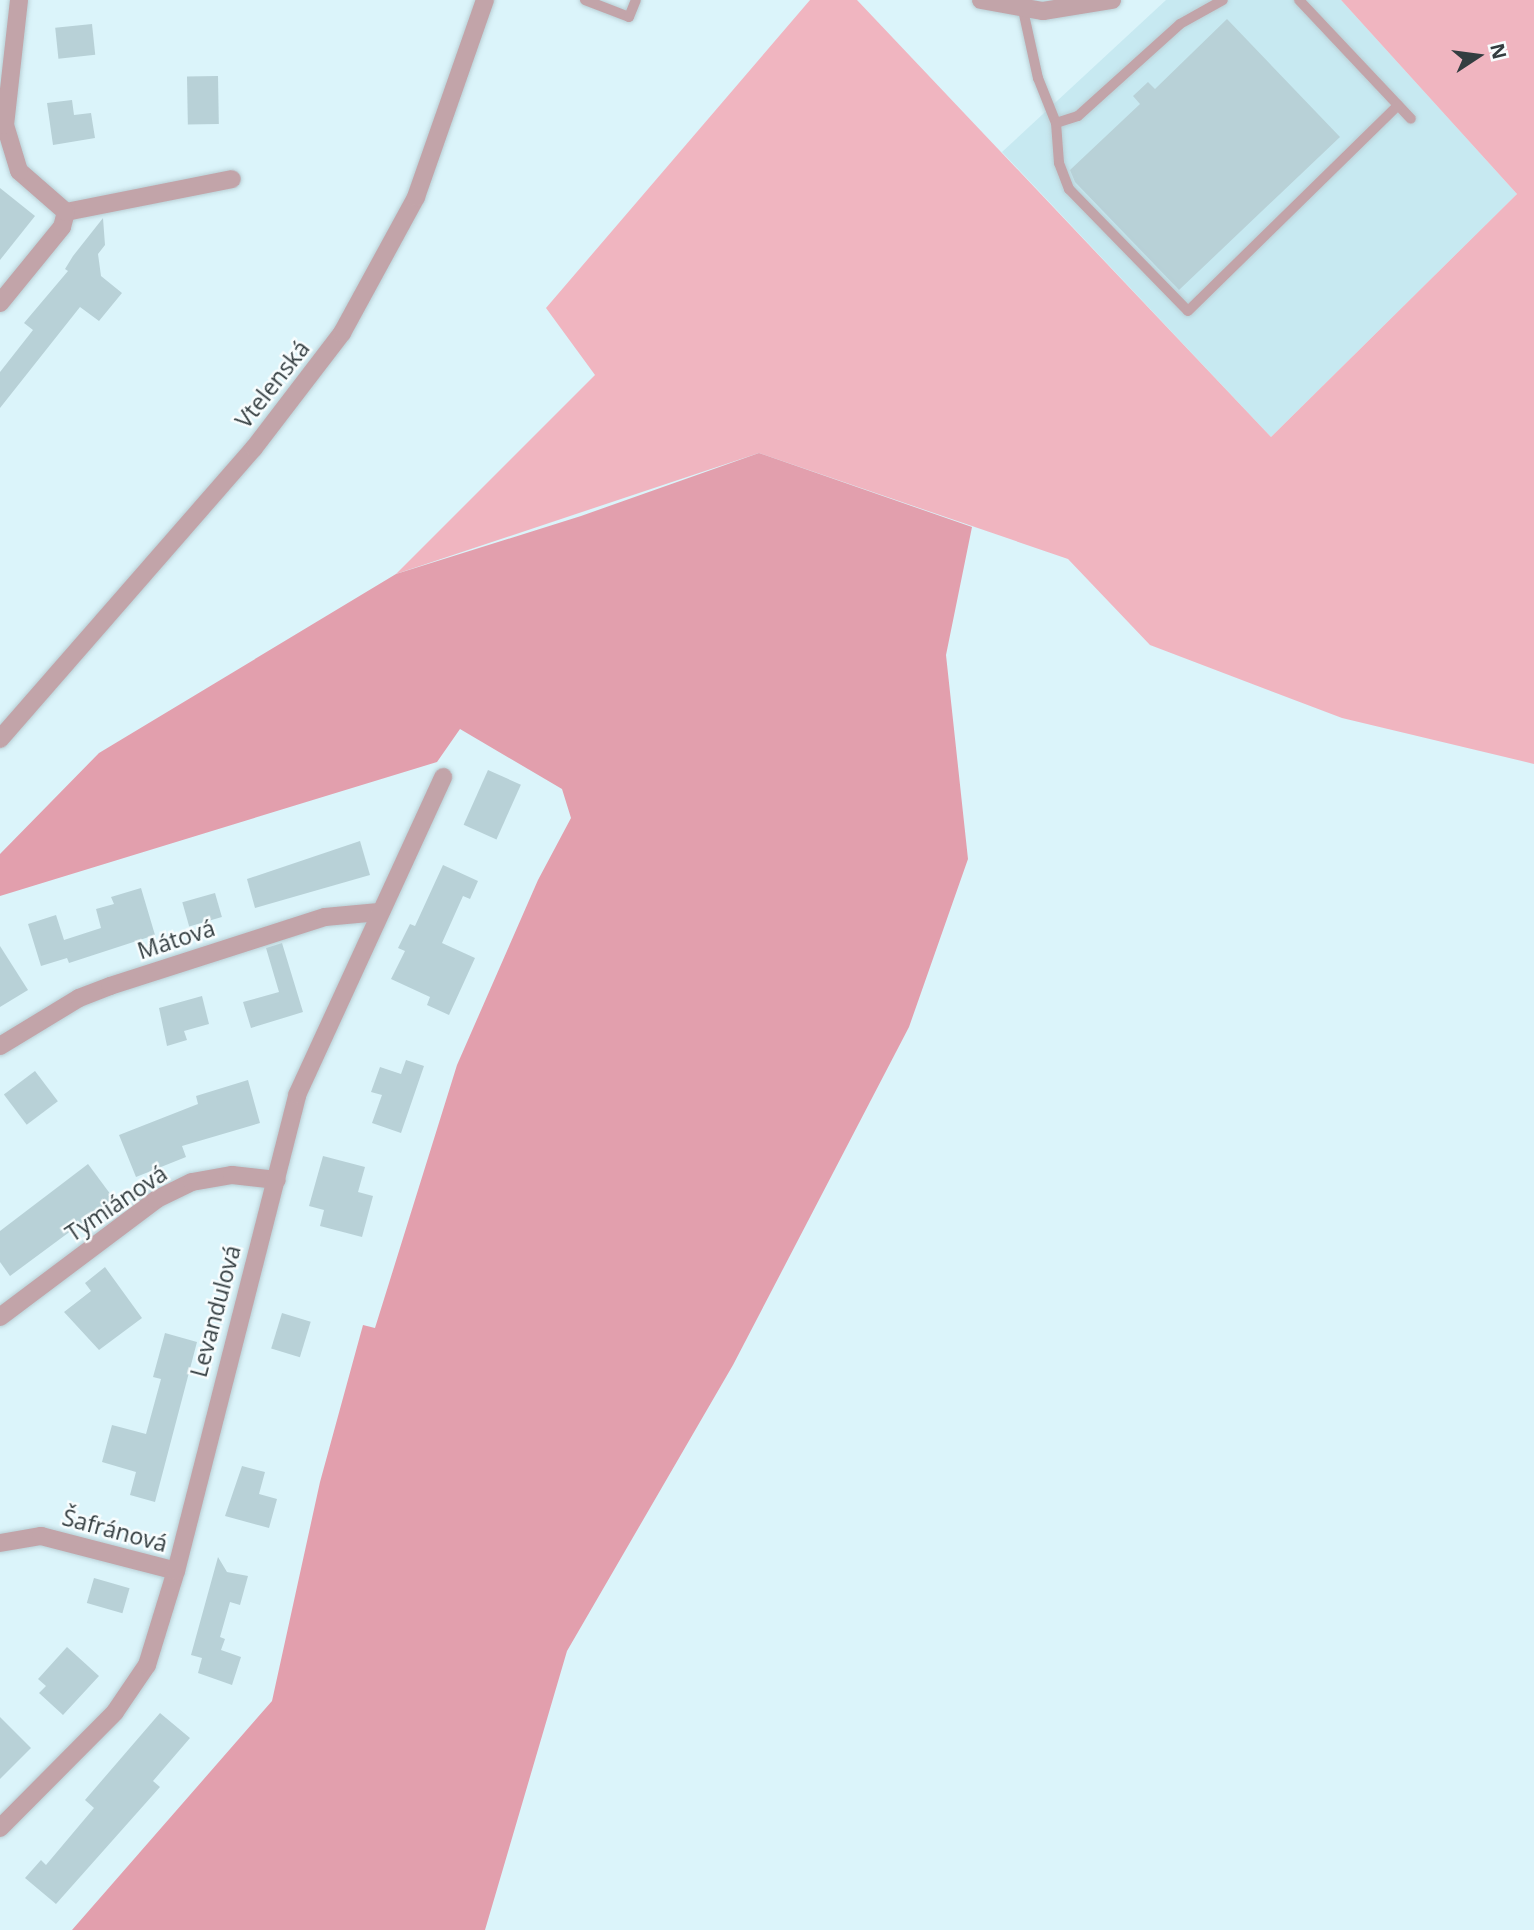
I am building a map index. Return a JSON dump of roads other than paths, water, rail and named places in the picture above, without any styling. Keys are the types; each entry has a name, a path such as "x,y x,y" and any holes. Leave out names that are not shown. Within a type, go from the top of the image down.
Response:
{"street":[{"path":"19,0 5,125 19,172 66,212"},
{"name":"Vtelenská","path":"0,739 254,448 342,333 416,197 485,0"},
{"path":"981,0 1023,10 1075,8 1112,0"},
{"path":"66,212 232,179"},
{"path":"0,303 62,227 66,212"},
{"name":"Levandulová","path":"0,1828 122,1702 147,1665 176,1571 224,1368 277,1180 297,1095 314,1049 443,777"},
{"name":"Mátová","path":"0,1046 79,998 110,986 325,916 379,912"},
{"name":"Tymiánová","path":"0,1317 157,1199 192,1182 232,1175 277,1180"},
{"name":"Šafránová","path":"0,1543 41,1536 176,1571"}],"lane":[{"path":"585,0 629,17 636,0"},
{"path":"1056,123 1077,116 1180,24 1223,0"},
{"path":"1298,0 1411,119"},
{"path":"1023,10 1038,78 1056,123 1059,163 1069,189 1188,311 1398,105"}]}
